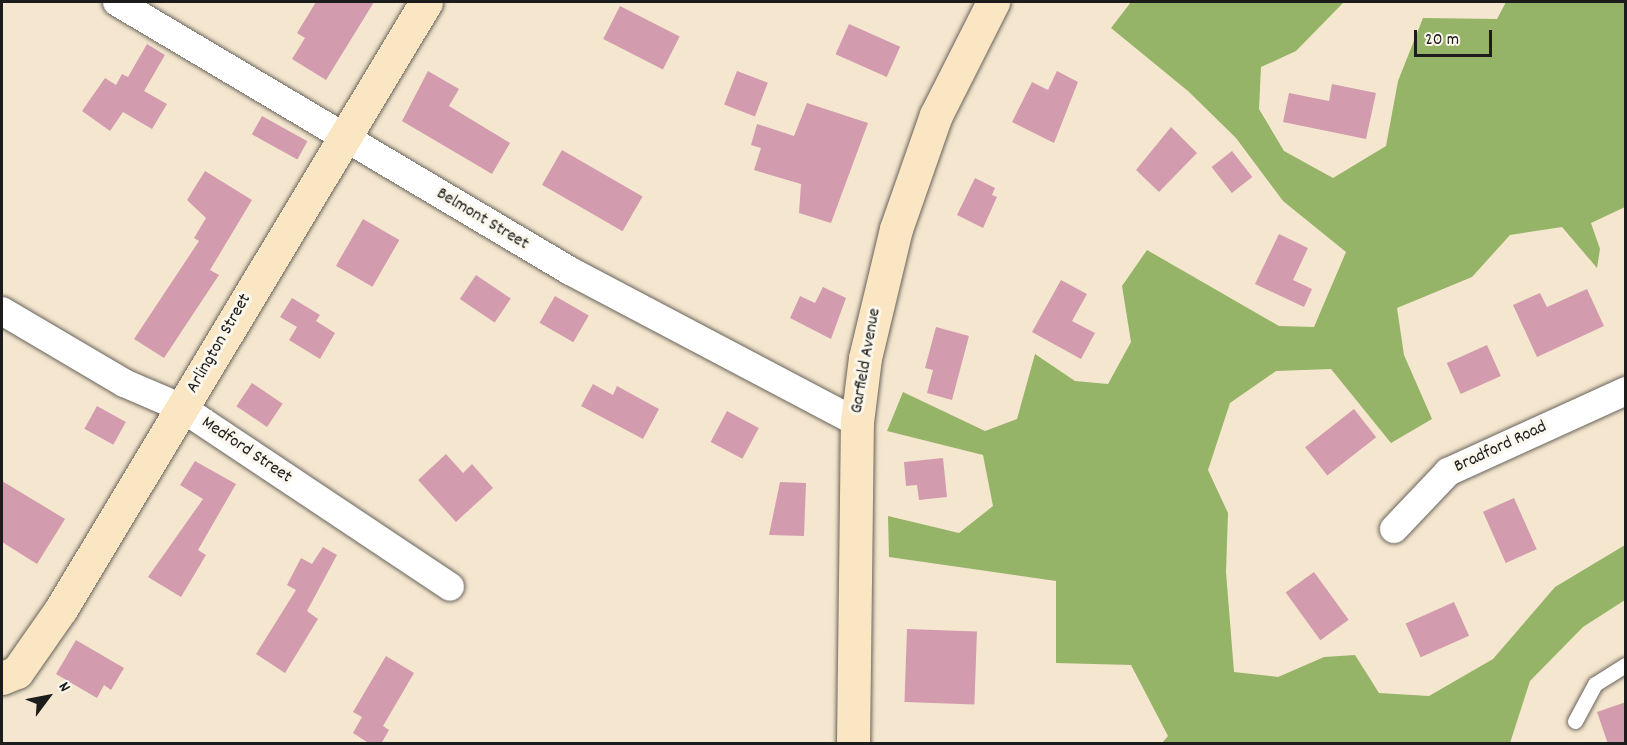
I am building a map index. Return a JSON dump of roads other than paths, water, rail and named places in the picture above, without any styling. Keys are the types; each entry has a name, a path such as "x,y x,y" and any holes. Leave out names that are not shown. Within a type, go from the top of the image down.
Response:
{"street":[{"name":"Belmont Street","path":"117,2 570,271 857,422"},
{"name":"Arlington Street","path":"4,678 56,617 426,2"},
{"name":"Garfield Avenue","path":"853,744 857,422 873,320 896,229 936,115 993,2"},
{"name":"Medford Street","path":"2,311 124,383 183,408 450,587"},
{"name":"Bradford Road","path":"1394,529 1448,472 1626,391"}],"lane":[{"path":"1575,722 1596,684 1626,665"}]}
